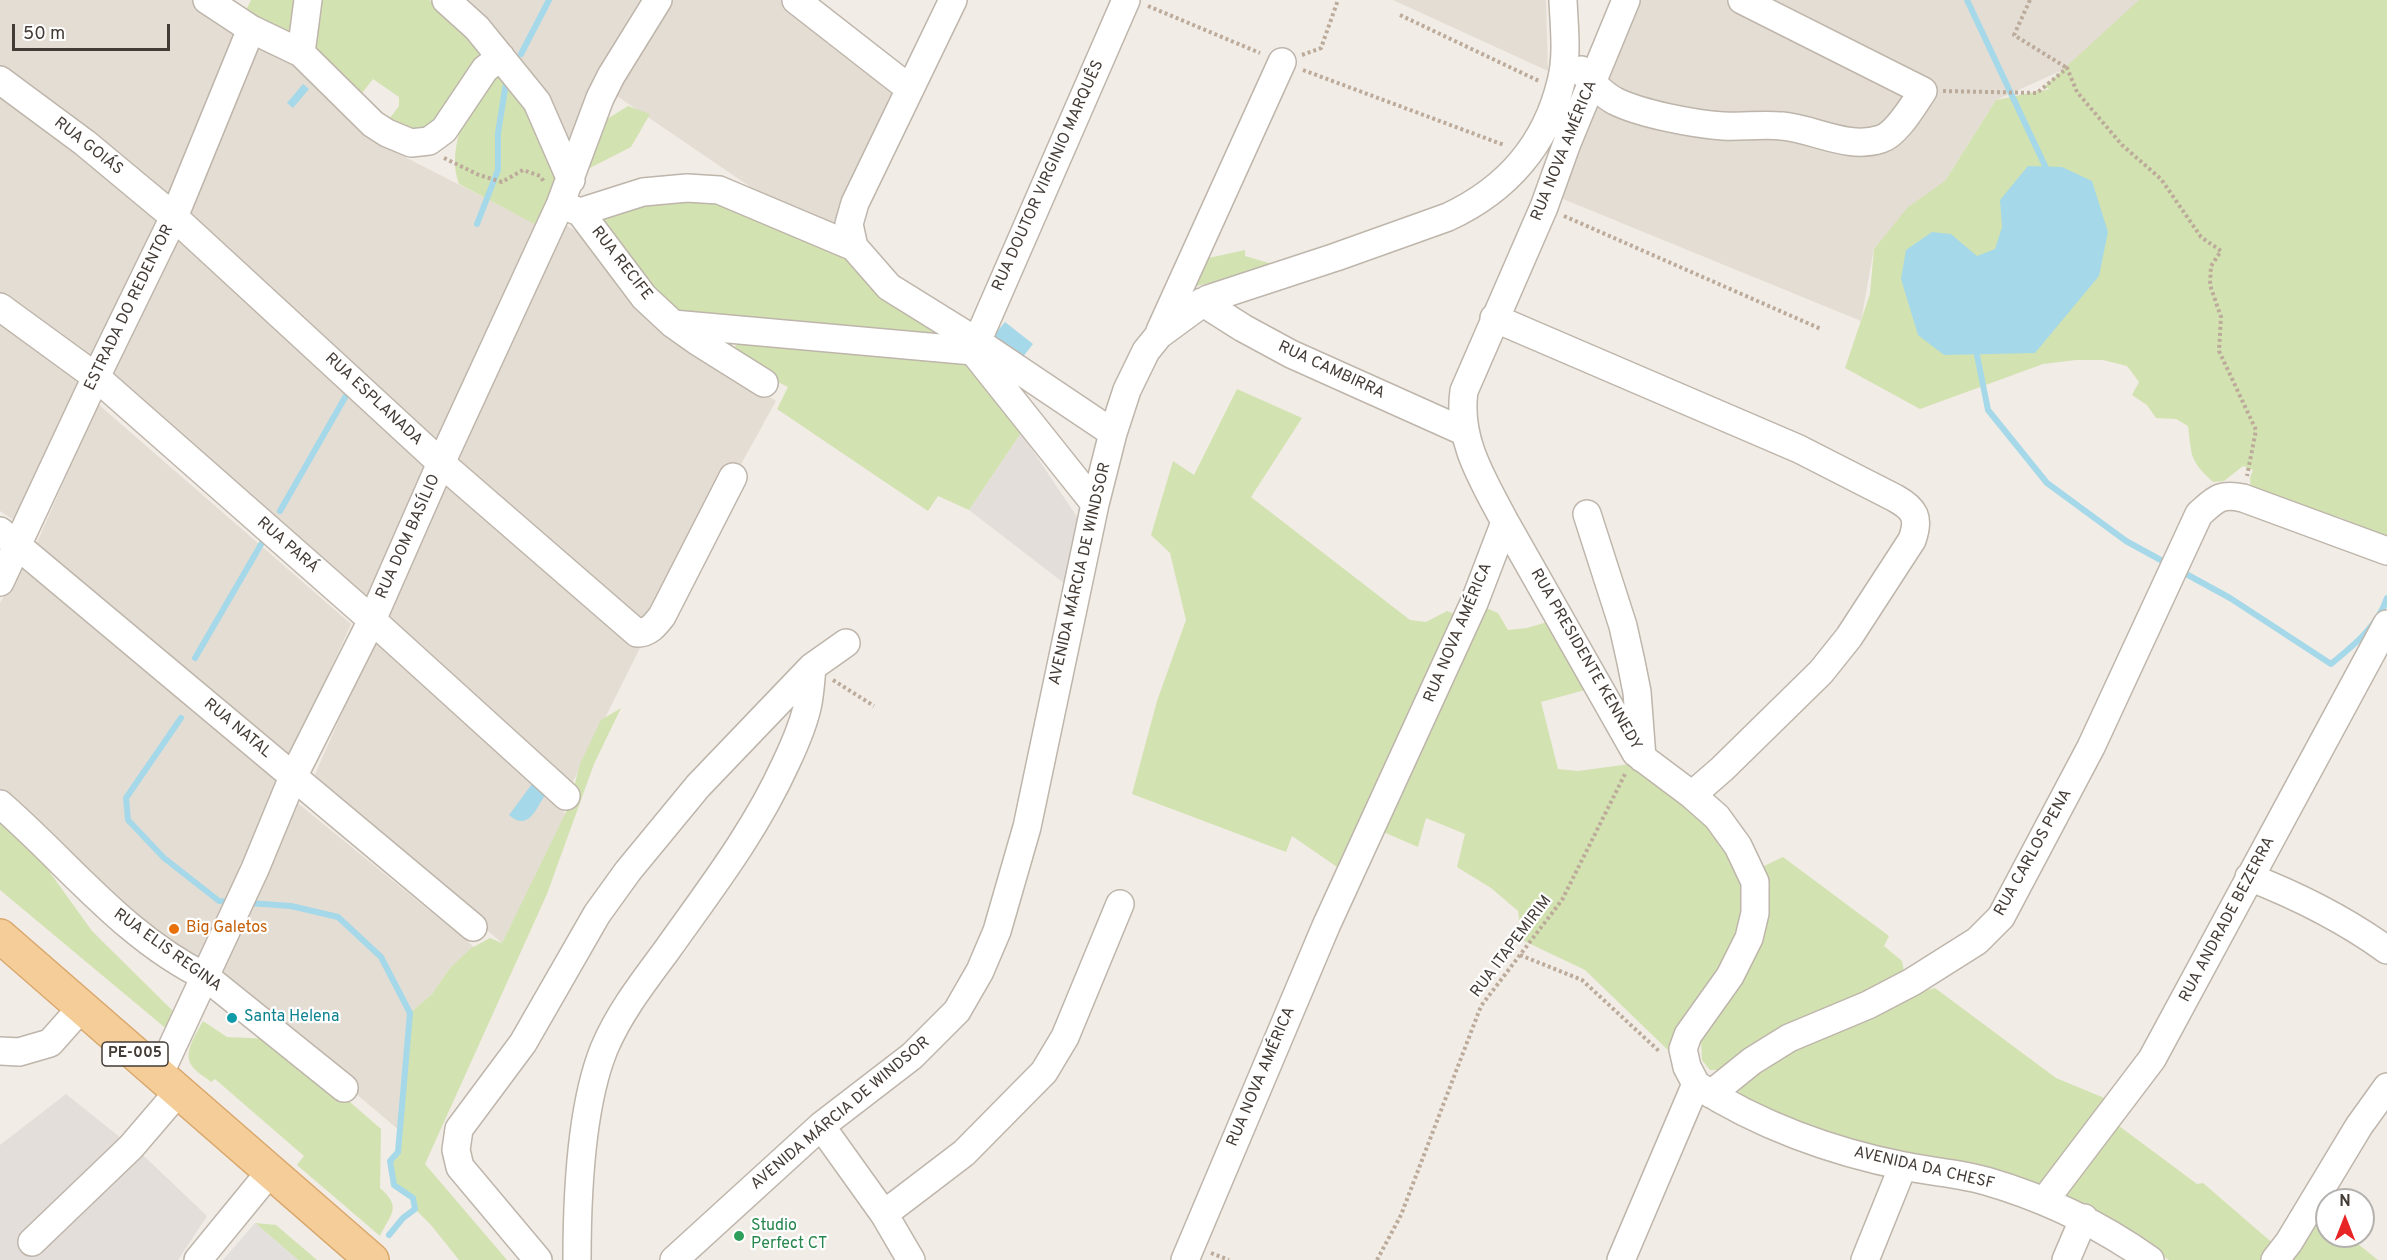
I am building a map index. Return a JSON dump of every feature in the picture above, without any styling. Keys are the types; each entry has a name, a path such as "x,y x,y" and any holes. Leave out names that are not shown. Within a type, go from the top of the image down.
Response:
{"main road":[{"name":"PE-005","path":"0,936 372,1260"}],"street":[{"path":"207,0 251,29 301,53 373,124 411,143 429,141 444,130 485,69 501,57"},
{"path":"301,53 308,0"},
{"path":"446,0 477,28 537,102 571,180"},
{"name":"RUA DOM BASÍLIO","path":"32,1242 131,1147 169,1083 206,977 255,869 293,777 372,620 441,463 570,208 571,180 607,84 658,0"},
{"path":"796,0 910,89"},
{"path":"854,248 849,224 855,203 953,0"},
{"name":"AVENIDA MÁRCIA DE WINDSOR","path":"684,1256 821,1126 912,1056 957,1011 980,971 997,931 1027,827 1095,504 1113,433 1127,390 1146,351 1159,335 1202,302 1225,292 1336,257 1448,217 1465,209 1495,189 1529,154 1554,108 1562,80 1563,0"},
{"name":"RUA NOVA AMÉRICA","path":"1185,1260 1331,915 1474,603 1505,522 1472,459 1465,432 1462,406 1464,391 1544,207 1626,0"},
{"path":"1564,48 1592,82 1614,100 1666,116 1721,126 1781,126 1807,130 1843,141 1864,142 1883,138 1904,119 1923,90 1742,0"},
{"name":"RUA DOUTOR VIRGINIO MARQUÊS","path":"975,346 1135,2"},
{"name":"ESTRADA DO REDENTOR","path":"0,582 9,538 96,377 174,217 251,29"},
{"path":"1159,335 1282,62"},
{"name":"RUA GOIÁS","path":"0,80 85,143 174,217"},
{"path":"570,208 644,192 687,188 719,190 854,248 889,287 975,346 1113,433"},
{"name":"RUA RECIFE","path":"570,208 644,297 673,324 764,383"},
{"name":"RUA ESPLANADA","path":"174,217 441,463 636,633 644,633 652,628 662,616 734,477"},
{"name":"RUA CAMBIRRA","path":"1202,302 1291,354 1465,432"},
{"name":"RUA PARÁ","path":"0,307 96,377 372,620 566,796"},
{"path":"1494,318 1799,449 1908,505 1914,512 1917,526 1912,540 1849,637 1821,672 1791,703 1722,770 1692,795"},
{"path":"673,324 975,346 1095,504"},
{"name":"RUA CARLOS PENA","path":"1703,1089 1789,1038 1868,1005 1912,982 1977,941 2001,917 2091,747 2199,514 2215,500 2227,494 2243,498"},
{"path":"2243,498 2387,551"},
{"path":"1587,514 1623,626 1631,662 1637,692 1639,756"},
{"name":"RUA PRESIDENTE KENNEDY","path":"1505,522 1639,756 1692,795 1717,817 1738,846 1755,882 1755,913 1749,938 1730,976 1688,1035 1683,1049 1687,1067 1703,1089"},
{"name":"RUA NATAL","path":"9,538 473,927"},
{"name":"RUA ANDRADE BEZERRA","path":"2045,1200 2152,1059 2387,624"},
{"path":"538,1260 460,1167 456,1150 459,1129 523,1043 597,914 628,871 699,786 812,667 846,643"},
{"path":"577,1260 577,1216 585,1138 592,1090 604,1051 618,1020 732,861 756,823 798,738 808,705 812,667"},
{"name":"RUA ELIS REGINA","path":"0,804 100,901 180,964 206,977 344,1088"},
{"path":"2249,877 2283,891 2355,927 2387,950"},
{"path":"884,1214 964,1153 1044,1072 1065,1036 1120,904"},
{"path":"0,1052 19,1052 50,1043 82,1007"},
{"path":"2275,1260 2289,1242 2360,1126 2387,1087"},
{"path":"1621,1260 1703,1089"},
{"name":"AVENIDA DA CHESF","path":"1703,1089 1798,1136 1903,1166 1984,1180 2045,1200 2084,1218 2150,1260"},
{"path":"821,1126 884,1214 911,1260"},
{"path":"1865,1260 1903,1166"},
{"path":"198,1260 270,1172"},
{"path":"2066,1260 2084,1218"}],"path":[{"path":"1282,62 1321,48 1338,0"},
{"path":"2030,0 2014,35 2067,68 2077,92 2122,145 2161,179 2201,237 2221,251 2211,266 2210,285 2221,317 2218,351 2256,430 2243,498"},
{"path":"1135,2 1282,62 1529,154"},
{"path":"1400,15 1559,90"},
{"path":"1923,90 2037,93 2067,68"},
{"path":"479,175 502,182 523,170 540,176 570,208"},
{"path":"1544,207 1821,329"},
{"path":"812,667 874,706"},
{"name":"RUA ITAPEMIRIM","path":"1377,1260 1401,1215 1481,1006 1562,900 1639,756"},
{"path":"1520,955 1582,980 1663,1055"}],"shaded area":[{"path":"0,0 191,0 244,34 172,213 0,74"},
{"path":"454,0 652,0 571,160"},
{"path":"670,0 788,0 901,88 833,229 796,218 614,94"},
{"path":"1393,0 1546,0 1548,71"},
{"path":"1618,0 2142,0 2067,68 1996,100 1945,181 1874,248 1861,321 1536,188"},
{"path":"253,39 300,61 397,153 538,225 436,450 182,213"},
{"path":"0,95 171,220 97,370 0,301"},
{"path":"560,222 578,232 611,277 656,325 776,401 651,627 449,462"},
{"path":"176,229 429,464 364,607 106,380"},
{"path":"0,320 81,377 15,521 0,511"},
{"path":"98,404 351,624 290,760 35,547"},
{"path":"1021,433 1081,523 1065,584 969,510"},
{"path":"443,471 642,644 569,790 381,621"},
{"path":"22,563 285,780 199,970 0,796 0,603"},
{"path":"374,640 566,814 502,943 313,779"},
{"path":"294,800 474,947 450,968 432,994 410,1013 400,1131 218,977"},
{"path":"66,1094 146,1158 207,1216 178,1260 0,1260 0,1145"},
{"path":"255,1223 298,1260 223,1260"}],"green space":[{"path":"251,0 299,0 292,33 286,34 243,16"},
{"path":"313,0 429,0 450,12 490,50 427,133 387,122 399,106 399,97 373,79 356,101 307,50"},
{"path":"2139,0 2387,0 2387,537 2339,517 2317,513 2251,490 2250,478 2253,470 2243,466 2224,481 2213,482 2193,457 2188,426 2176,419 2156,418 2147,405 2132,395 2139,382 2127,366 2103,360 2043,364 1920,409 1845,368 1870,294 1874,249 1908,207 1945,181 1996,100 2050,89 2044,87"},
{"path":"489,70 507,70 563,174 542,228 459,184 455,155 458,140 468,111"},
{"path":"628,106 650,114 631,147 586,170 604,121"},
{"path":"705,198 757,214 857,263 954,337 675,312 587,216 651,201"},
{"path":"1245,250 1245,256 1269,263 1270,267 1174,292 1186,263"},
{"path":"748,335 973,360 1021,433 969,510 938,496 928,511 777,409 788,387 772,379 733,348"},
{"path":"1237,389 1302,418 1251,497 1410,620 1426,622 1447,611 1459,616 1343,871 1292,836 1286,852 1132,794 1157,701 1186,620 1170,553 1151,535 1173,461 1194,475"},
{"path":"1479,605 1498,613 1508,630 1527,628 1554,620 1592,688 1541,702 1558,769 1578,771 1638,763 1732,849 1752,914 1699,1008 1669,1051 1585,970 1522,940 1518,911 1491,888 1457,867 1465,834 1426,818 1418,847 1381,831"},
{"path":"621,708 594,764 547,894 425,1164 507,1260 459,1260 415,1209 412,1198 394,1185 390,1161 398,1152 410,1013 432,994 450,968 470,949 490,938 502,943 569,806 580,764 601,720"},
{"path":"0,815 33,849 92,931 180,1018 169,1031 0,890"},
{"path":"1783,857 1889,936 1884,946 1902,961 1904,971 1745,1058 1718,1070 1710,1070 1702,1060 1701,1041 1764,887 1764,866"},
{"path":"1935,988 2056,1078 2114,1102 2046,1192 1874,1156 1742,1098 1738,1089 1743,1079 1764,1061"},
{"path":"203,1021 227,1037 271,1039 381,1129 380,1188 393,1206 380,1236 297,1165 304,1156 215,1079 211,1082 194,1068 189,1061 190,1049"},
{"path":"2115,1123 2197,1184 2203,1183 2276,1246 2266,1260 2169,1260 2134,1237 2071,1203 2064,1190"},
{"path":"2315,1217 2315,1248 2363,1248 2378,1260 2285,1260"},
{"path":"255,1223 276,1225 317,1260 298,1260"}],"water":[{"path":"303,84 309,89 293,108 287,103"},
{"path":"2028,166 2062,167 2092,181 2108,232 2099,276 2035,353 1944,355 1918,335 1901,279 1906,250 1932,232 1951,234 1977,256 1995,249 2002,227 2000,200"},
{"path":"1005,322 1033,344 1022,358 994,335"},
{"path":"532,784 545,795 531,817 521,821 516,820 509,815"}],"waterway":[{"path":"521,54 549,0"},
{"path":"1967,0 2046,168"},
{"path":"477,224 498,170 498,133 506,83"},
{"path":"1977,355 1988,410 2047,483 2126,541 2168,564"},
{"path":"280,511 347,394"},
{"path":"195,658 263,541"},
{"path":"2188,575 2230,598 2331,664 2356,643 2378,618 2387,598"},
{"path":"181,718 126,798 128,820 164,858 219,901 232,902"},
{"path":"248,903 291,906 338,917 381,957 410,1013 398,1152 390,1161 394,1185 413,1198 415,1209 403,1218 389,1235"}],"place":[{"name":"Big Galetos","path":"174,929"},
{"name":"Santa Helena","path":"232,1018"},
{"name":"Studio Perfect CT","path":"739,1236"}]}
